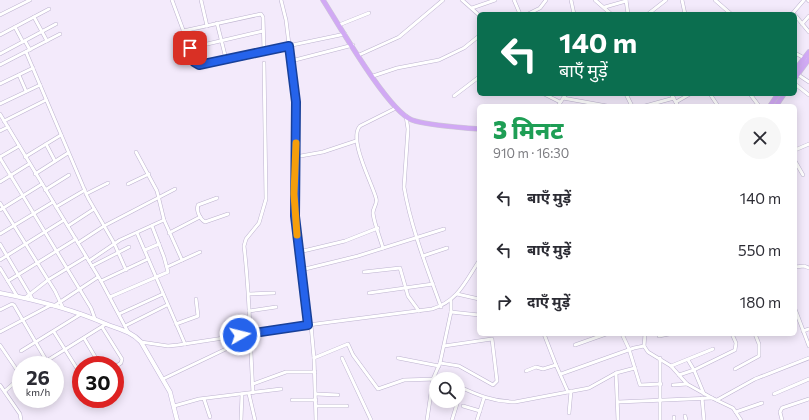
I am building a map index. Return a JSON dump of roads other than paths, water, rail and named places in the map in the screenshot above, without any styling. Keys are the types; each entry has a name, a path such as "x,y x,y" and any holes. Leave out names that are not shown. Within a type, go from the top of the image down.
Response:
{"main road":[{"path":"324,0 339,25 396,108 412,120 477,129"},
{"path":"797,73 807,59 809,52"}],"street":[{"path":"0,15 30,0"},
{"path":"172,0 196,65 345,34"},
{"path":"201,0 207,26"},
{"path":"281,0 289,46 296,102 294,208 314,358 316,420"},
{"path":"359,55 383,46 399,37 443,0"},
{"path":"462,0 477,13"},
{"path":"472,8 495,0"},
{"path":"514,0 519,12"},
{"path":"532,12 540,8 546,0"},
{"path":"571,0 574,12"},
{"path":"595,0 605,7 608,12"},
{"path":"605,7 626,0 628,12"},
{"path":"652,12 666,0"},
{"path":"682,0 685,12"},
{"path":"715,0 729,12"},
{"path":"795,12 804,0"},
{"path":"0,35 49,9"},
{"path":"339,25 369,13"},
{"path":"183,31 261,14 263,17 264,51"},
{"path":"802,24 809,16"},
{"path":"34,17 47,41"},
{"path":"797,18 809,32"},
{"path":"0,54 56,24"},
{"path":"217,24 226,59"},
{"path":"15,27 28,51 46,100 94,210 114,243 126,270"},
{"path":"190,48 263,31"},
{"path":"0,65 60,34"},
{"path":"373,76 397,68 444,58 464,48 477,38"},
{"path":"291,60 353,46"},
{"path":"11,49 15,57"},
{"path":"797,54 807,59"},
{"path":"254,393 249,334 250,294 244,242 259,223 266,198 264,63"},
{"path":"0,84 33,68"},
{"path":"19,75 26,91"},
{"path":"797,75 809,82"},
{"path":"454,96 477,79"},
{"path":"0,104 40,85"},
{"path":"797,86 809,95"},
{"path":"548,96 556,100 592,104"},
{"path":"556,100 557,96"},
{"path":"559,104 565,96"},
{"path":"672,96 677,104"},
{"path":"655,104 675,100 685,96"},
{"path":"4,121 46,100"},
{"path":"383,248 373,211 376,205 376,198 364,168 356,141 356,130 360,126 396,108"},
{"path":"0,114 101,281 128,332"},
{"path":"406,116 408,129 404,187 417,238 441,307"},
{"path":"0,132 8,127"},
{"path":"25,157 61,135"},
{"path":"295,156 323,152 356,141"},
{"path":"46,144 55,161"},
{"path":"797,149 809,144"},
{"path":"18,146 0,157 55,252 79,288 95,319"},
{"path":"136,152 149,174 159,197 164,220 182,260"},
{"path":"35,174 68,153"},
{"path":"0,182 29,164"},
{"path":"797,164 803,175"},
{"path":"128,184 149,174"},
{"path":"45,190 69,175"},
{"path":"56,207 108,183"},
{"path":"2,209 42,184"},
{"path":"78,243 104,226 175,189"},
{"path":"217,198 198,205 197,210 200,217 205,222 228,214"},
{"path":"0,202 2,209 37,262 60,300 63,308"},
{"path":"0,234 53,202"},
{"path":"68,226 94,210"},
{"path":"169,232 200,217"},
{"path":"0,260 64,220"},
{"path":"89,262 114,243 164,220"},
{"path":"110,297 168,272 168,266 152,226"},
{"path":"299,252 345,241 378,228"},
{"path":"302,270 383,248 444,229"},
{"path":"137,233 185,344"},
{"path":"8,281 76,239"},
{"path":"0,244 34,300"},
{"path":"145,250 159,244"},
{"path":"92,266 129,247"},
{"path":"423,256 447,248"},
{"path":"168,266 200,252"},
{"path":"25,298 48,280 86,256"},
{"path":"101,281 148,259"},
{"path":"141,342 168,346 441,307 451,301 457,294 477,264"},
{"path":"797,267 804,266 809,268"},
{"path":"0,268 17,296"},
{"path":"364,272 400,268 406,289 419,311"},
{"path":"0,332 52,305 98,277"},
{"path":"369,294 433,284"},
{"path":"0,293 34,300 95,319 104,326 120,356"},
{"path":"250,294 274,293"},
{"path":"119,314 163,294"},
{"path":"457,294 477,299"},
{"path":"176,324 198,316 196,299"},
{"path":"437,372 444,346 451,301"},
{"path":"0,310 13,304 44,356"},
{"path":"125,326 168,305"},
{"path":"250,312 276,307"},
{"path":"450,312 477,315"},
{"path":"21,351 81,314"},
{"path":"797,314 809,346"},
{"path":"57,356 104,326 128,332 141,342 163,379 170,392 177,420"},
{"path":"803,331 809,329"},
{"path":"54,332 72,360"},
{"path":"545,336 556,365 569,392 569,413"},
{"path":"574,345 600,336"},
{"path":"623,336 636,368 640,385 661,384"},
{"path":"645,336 644,346 648,352 671,366 687,384 730,406 741,420"},
{"path":"679,375 694,370 735,350 736,343 733,336"},
{"path":"735,369 759,356 756,336"},
{"path":"84,338 95,356"},
{"path":"398,358 459,366 493,385 497,381 494,345 492,339 444,346"},
{"path":"314,358 348,344 353,355 378,389 404,380 429,379"},
{"path":"0,345 12,363"},
{"path":"561,374 629,349 644,346"},
{"path":"163,379 228,348"},
{"path":"671,366 713,349"},
{"path":"342,358 371,420"},
{"path":"660,358 660,420"},
{"path":"717,400 755,380 809,358"},
{"path":"688,360 704,394"},
{"path":"526,371 536,367 543,369 556,365"},
{"path":"465,389 484,398 504,402 515,402 589,388 616,373 636,368"},
{"path":"253,384 286,372 315,372"},
{"path":"616,373 618,420"},
{"path":"774,394 809,378"},
{"path":"4,391 12,384"},
{"path":"674,385 687,384"},
{"path":"0,385 20,414 21,420"},
{"path":"174,406 204,399 281,389"},
{"path":"242,394 242,420"},
{"path":"249,394 255,420"},
{"path":"316,394 338,395"},
{"path":"477,420 484,398"},
{"path":"702,398 704,420"},
{"path":"618,402 712,398"},
{"path":"204,399 210,417"},
{"path":"782,420 780,410 809,399"},
{"path":"292,400 316,400"},
{"path":"736,412 762,403"},
{"path":"316,406 347,406"},
{"path":"465,407 480,411"},
{"path":"427,420 429,408"},
{"path":"452,420 456,408"},
{"path":"685,416 686,420"}]}
